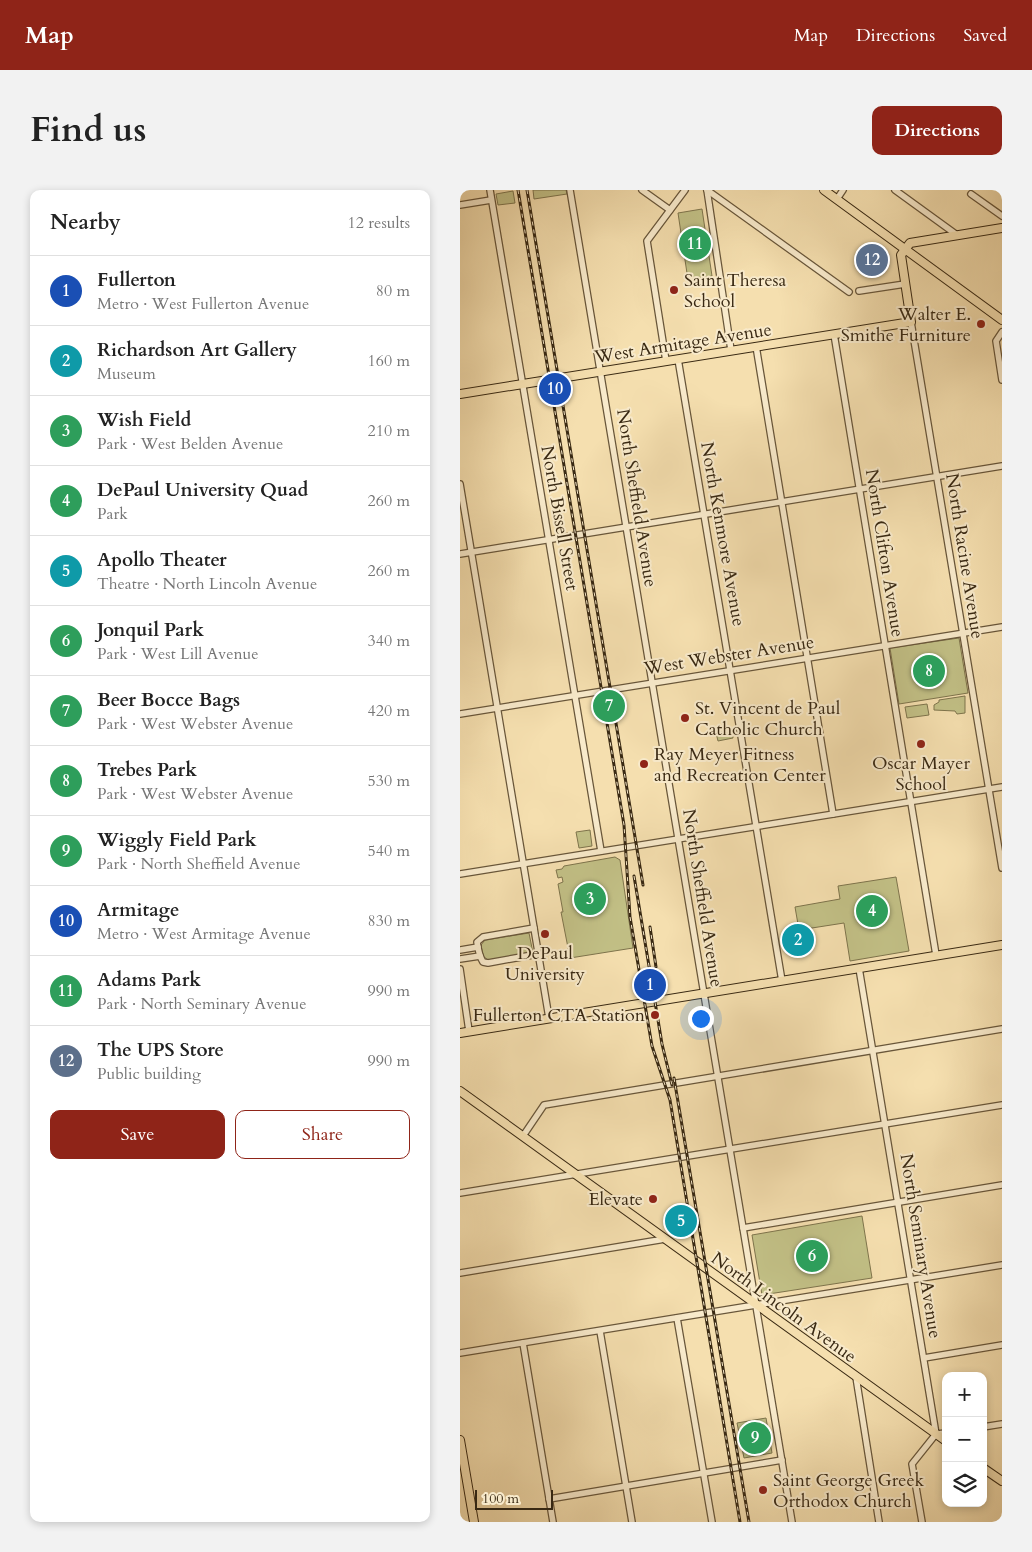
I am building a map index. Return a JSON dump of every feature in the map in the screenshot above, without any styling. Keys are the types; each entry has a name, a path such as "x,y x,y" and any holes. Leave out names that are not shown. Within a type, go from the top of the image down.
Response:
{"main road":[{"path":"824,190 1002,320"},
{"path":"905,250 910,243 1002,228"},
{"name":"North Racine Avenue","path":"905,250 901,255 911,322"},
{"name":"West Armitage Avenue","path":"460,394 911,322"},
{"path":"460,1033 1002,945"},
{"name":"North Lincoln Avenue","path":"460,1091 942,1438"},
{"path":"460,1440 474,1522"},
{"path":"987,1471 1002,1481"}],"street":[{"name":"North Bissell Street","path":"490,190 601,852"},
{"name":"North Sheffield Avenue","path":"570,190 792,1522"},
{"path":"642,190 670,210"},
{"path":"666,361 647,241 684,190"},
{"path":"707,190 849,292"},
{"path":"707,190 731,350"},
{"path":"837,199 843,190"},
{"path":"895,190 957,235"},
{"path":"971,194 1002,216"},
{"path":"460,205 491,200"},
{"path":"859,291 905,284"},
{"name":"North Racine Avenue","path":"911,322 1002,868"},
{"path":"1002,332 996,341 1002,380"},
{"name":"North Clifton Avenue","path":"834,334 936,955"},
{"path":"756,346 833,814"},
{"name":"North Kenmore Avenue","path":"678,359 782,981"},
{"path":"460,554 1002,466"},
{"path":"460,484 549,1018"},
{"name":"West Webster Avenue","path":"460,714 1002,627"},
{"path":"460,874 1002,787"},
{"path":"534,928 482,937 478,942 478,947 483,962 488,963 538,954"},
{"path":"460,950 478,947"},
{"path":"460,959 480,956"},
{"name":"North Seminary Avenue","path":"859,968 936,1434"},
{"path":"460,970 470,1031"},
{"path":"523,1136 544,1105 1002,1029"},
{"path":"460,1193 1002,1105"},
{"path":"743,1228 1002,1185"},
{"path":"460,1273 664,1239"},
{"path":"460,1353 1002,1265"},
{"path":"678,1318 712,1522"},
{"path":"600,1330 632,1522"},
{"path":"523,1343 553,1522"},
{"path":"924,1358 1002,1345"},
{"path":"856,1377 879,1522"},
{"path":"987,1426 1002,1424"},
{"path":"922,1522 912,1464 936,1434 942,1433"},
{"path":"549,1499 782,1460"}],"shaded area":[{"path":"533,190 566,190 567,194 534,199"},
{"path":"513,191 515,203 498,205 496,194"},
{"path":"702,209 712,276 688,280 678,213"},
{"path":"959,638 968,693 899,704 890,648"},
{"path":"965,696 965,713 957,714 955,711 934,710 934,705 939,700"},
{"path":"612,698 615,713 605,714 603,699"},
{"path":"927,704 929,715 907,718 905,707"},
{"path":"732,730 733,738 718,741 716,733"},
{"path":"590,830 592,846 579,848 576,832"},
{"path":"615,857 620,860 633,948 570,958 561,912 563,912 558,884 563,882 562,877 558,878 556,870 562,869 564,866"},
{"path":"896,877 909,951 850,961 844,923 799,930 795,907 840,899 838,886"},
{"path":"529,933 533,953 488,960 483,956 481,945 485,940"},
{"path":"862,1216 872,1278 762,1295 752,1235"},
{"path":"766,1418 772,1453 744,1458 737,1423"}],"railway":[{"path":"518,190 624,825 630,917 652,1046 670,1100 740,1522"},
{"path":"527,190 643,885"},
{"path":"634,876 662,1044 672,1085"},
{"path":"650,927 656,967"},
{"path":"674,1078 749,1522"}],"place":[{"name":"Adams Park","path":"695,244"},
{"name":"The UPS Store","path":"872,260"},
{"name":"Saint Theresa School","path":"674,290"},
{"name":"Walter E. Smithe Furniture","path":"981,324"},
{"name":"Armitage","path":"555,389"},
{"name":"Trebes Park","path":"929,671"},
{"name":"Beer Bocce Bags","path":"609,706"},
{"name":"St. Vincent de Paul Catholic Church","path":"685,718"},
{"name":"Oscar Mayer School","path":"921,744"},
{"name":"Ray Meyer Fitness and Recreation Center","path":"644,764"},
{"name":"Wish Field","path":"590,899"},
{"name":"DePaul University Quad","path":"872,911"},
{"name":"DePaul University","path":"545,934"},
{"name":"Richardson Art Gallery","path":"798,940"},
{"name":"Fullerton","path":"650,985"},
{"name":"Fullerton CTA Station","path":"655,1015"},
{"name":"Elevate","path":"653,1199"},
{"name":"Apollo Theater","path":"681,1221"},
{"name":"Jonquil Park","path":"812,1256"},
{"name":"Wiggly Field Park","path":"755,1438"},
{"name":"Saint George Greek Orthodox Church","path":"763,1490"}]}
